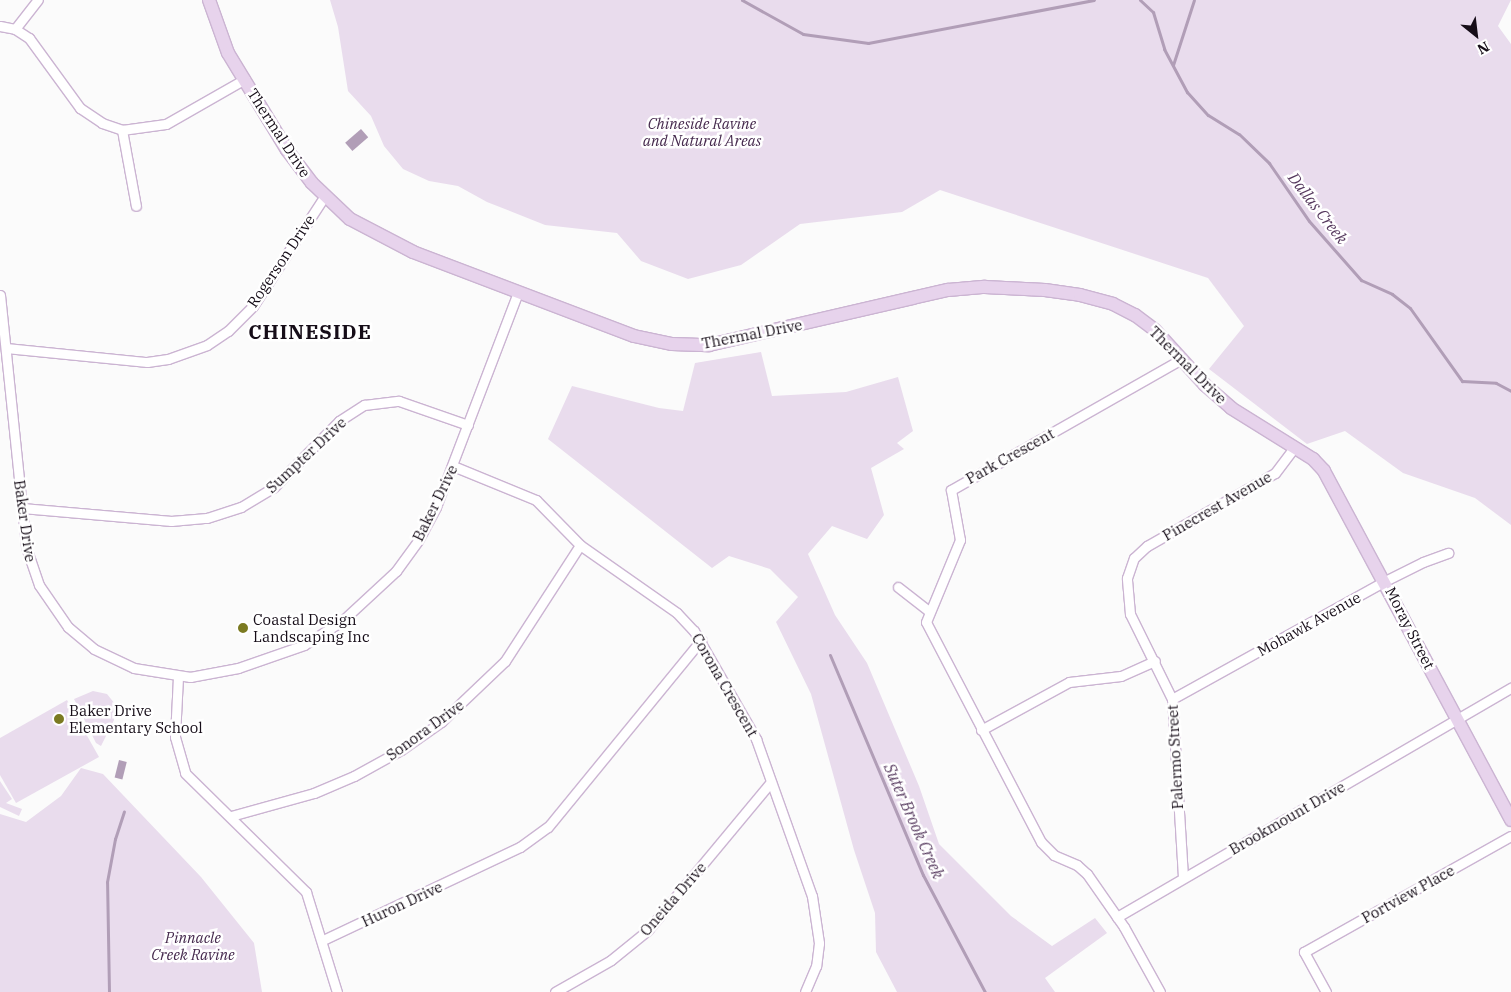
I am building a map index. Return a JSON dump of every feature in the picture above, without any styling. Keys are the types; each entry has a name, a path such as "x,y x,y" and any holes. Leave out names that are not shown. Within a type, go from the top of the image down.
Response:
{"street":[{"path":"15,29 38,0"},
{"name":"Thermal Drive","path":"209,0 228,53 294,161 324,196 374,234 518,292 646,340 697,345 726,342 948,290 1004,287 1045,290 1088,297 1127,311 1154,330 1205,385 1231,408 1294,448"},
{"path":"0,26 15,29 34,44 80,108 102,123 122,130 166,124 244,79"},
{"path":"122,130 136,206"},
{"name":"Rogerson Drive","path":"6,348 146,362 168,359 206,345 228,331 254,306 324,196"},
{"name":"Baker Drive","path":"0,295 26,547 34,575 44,595 68,627 86,643 134,668 178,677 238,668 288,653 342,621 384,584 408,556 436,507 518,292"},
{"name":"Park Crescent","path":"1160,992 1117,917 1082,869 1054,854 1041,842 927,628 929,611 960,540 951,490 1182,359"},
{"name":"Sumpter Drive","path":"22,508 171,521 207,518 241,507 274,488 339,421 364,405 399,401 468,424"},
{"name":"Pinecrest Avenue","path":"1157,540 1275,473 1294,448"},
{"name":"Moray Street","path":"1294,448 1313,459 1329,478 1511,820"},
{"name":"Corona Crescent","path":"453,466 536,500 580,545 677,613 700,640 756,740 812,896 818,921 816,966 805,992"},
{"name":"Palermo Street","path":"1157,540 1134,558 1126,584 1130,614 1155,661 1172,699 1182,877"},
{"name":"Sonora Drive","path":"231,816 314,793 354,776 401,750 441,722 505,661 580,545"},
{"name":"Mohawk Avenue","path":"1172,699 1385,582 1423,562 1448,553"},
{"path":"898,587 929,611"},
{"name":"Huron Drive","path":"322,940 520,847 548,827 700,640"},
{"path":"981,730 1069,682 1121,676 1155,661"},
{"path":"178,677 175,738 185,773 198,790 231,816 306,892 337,992"},
{"name":"Brookmount Drive","path":"1117,917 1182,877 1458,721 1511,688"},
{"name":"Oneida Drive","path":"555,992 611,960 648,930 771,782"},
{"name":"Portview Place","path":"1326,992 1304,952 1511,836"}],"green space":[{"name":"Chineside Ravine and Natural Areas","path":"330,0 1511,0 1498,26 1511,44 1511,525 1475,498 1403,473 1345,431 1307,444 1209,369 1244,326 1208,278 940,190 902,212 800,224 741,265 688,279 641,261 617,233 545,225 487,202 458,186 429,181 403,169 384,146 371,116 348,91 338,27"},
{"path":"761,352 772,396 846,392 898,377 913,431 897,443 904,449 871,468 884,515 867,539 832,526 808,554 835,615 867,663 919,786 939,844 1011,916 1052,946 1095,918 1107,933 1045,978 1055,992 897,992 876,952 875,913 854,850 811,694 776,622 798,597 770,569 729,556 712,568 548,439 572,386 659,408 683,411 695,363"},
{"path":"93,691 107,694 115,704 114,720 101,746 96,743 74,699"},
{"path":"67,700 99,757 16,803 0,775 0,738"},
{"name":"Pinnacle Creek Ravine","path":"81,768 103,774 201,877 254,943 262,992 0,992 0,814 26,822 61,796"},
{"path":"0,781 12,799 6,803 22,809 19,816 0,807"}],"shaded area":[{"path":"361,129 368,137 352,151 345,143"},
{"path":"119,760 127,762 122,779 115,777"}],"waterway":[{"name":"Dallas Creek","path":"742,0 803,34 868,43 1094,0"},
{"name":"Dallas Creek","path":"1140,0 1153,12 1164,49 1187,92 1208,115 1239,134 1269,163 1309,221 1361,280 1392,294 1410,308 1462,381 1496,383 1511,391"},
{"path":"1173,65 1194,0"},
{"name":"Suter Brook Creek","path":"830,655 923,875 985,992"},
{"path":"109,992 107,882 115,839 124,811"}],"place":[{"name":"Coastal Design Landscaping Inc","path":"243,628"},
{"name":"Baker Drive Elementary School","path":"59,719"}],"district":[{"name":"CHINESIDE","path":"310,331"}]}
